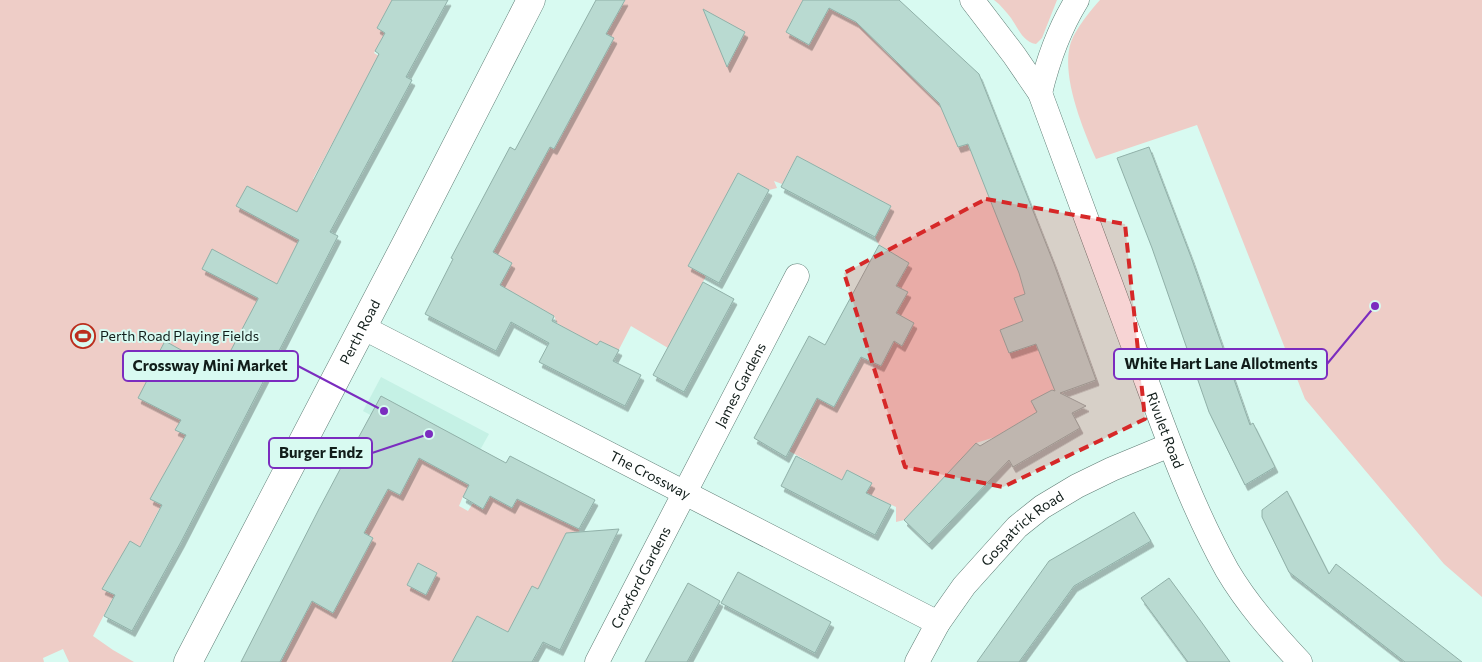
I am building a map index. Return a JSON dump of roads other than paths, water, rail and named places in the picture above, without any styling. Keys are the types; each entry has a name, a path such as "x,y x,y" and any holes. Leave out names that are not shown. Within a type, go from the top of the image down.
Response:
{"street":[{"name":"Perth Road","path":"188,662 531,0"},
{"name":"Rivulet Road","path":"972,0 1014,54 1040,93 1170,445 1203,524 1228,571 1249,603 1270,630 1300,662"},
{"path":"1040,93 1045,70 1058,36 1077,0"},
{"name":"James Gardens","path":"684,493 797,276"},
{"name":"The Crossway","path":"362,327 938,624"},
{"name":"Gospatrick Road","path":"917,662 938,624 964,586 1017,527 1042,507 1076,486 1170,445"},
{"name":"Croxford Gardens","path":"597,662 684,493"}],"place":[{"name":"White Hart Lane Allotments","path":"1375,306"},
{"name":"Perth Road Playing Fields","path":"83,336"},
{"name":"Crossway Mini Market","path":"384,411"},
{"name":"Burger Endz","path":"429,434"}]}
